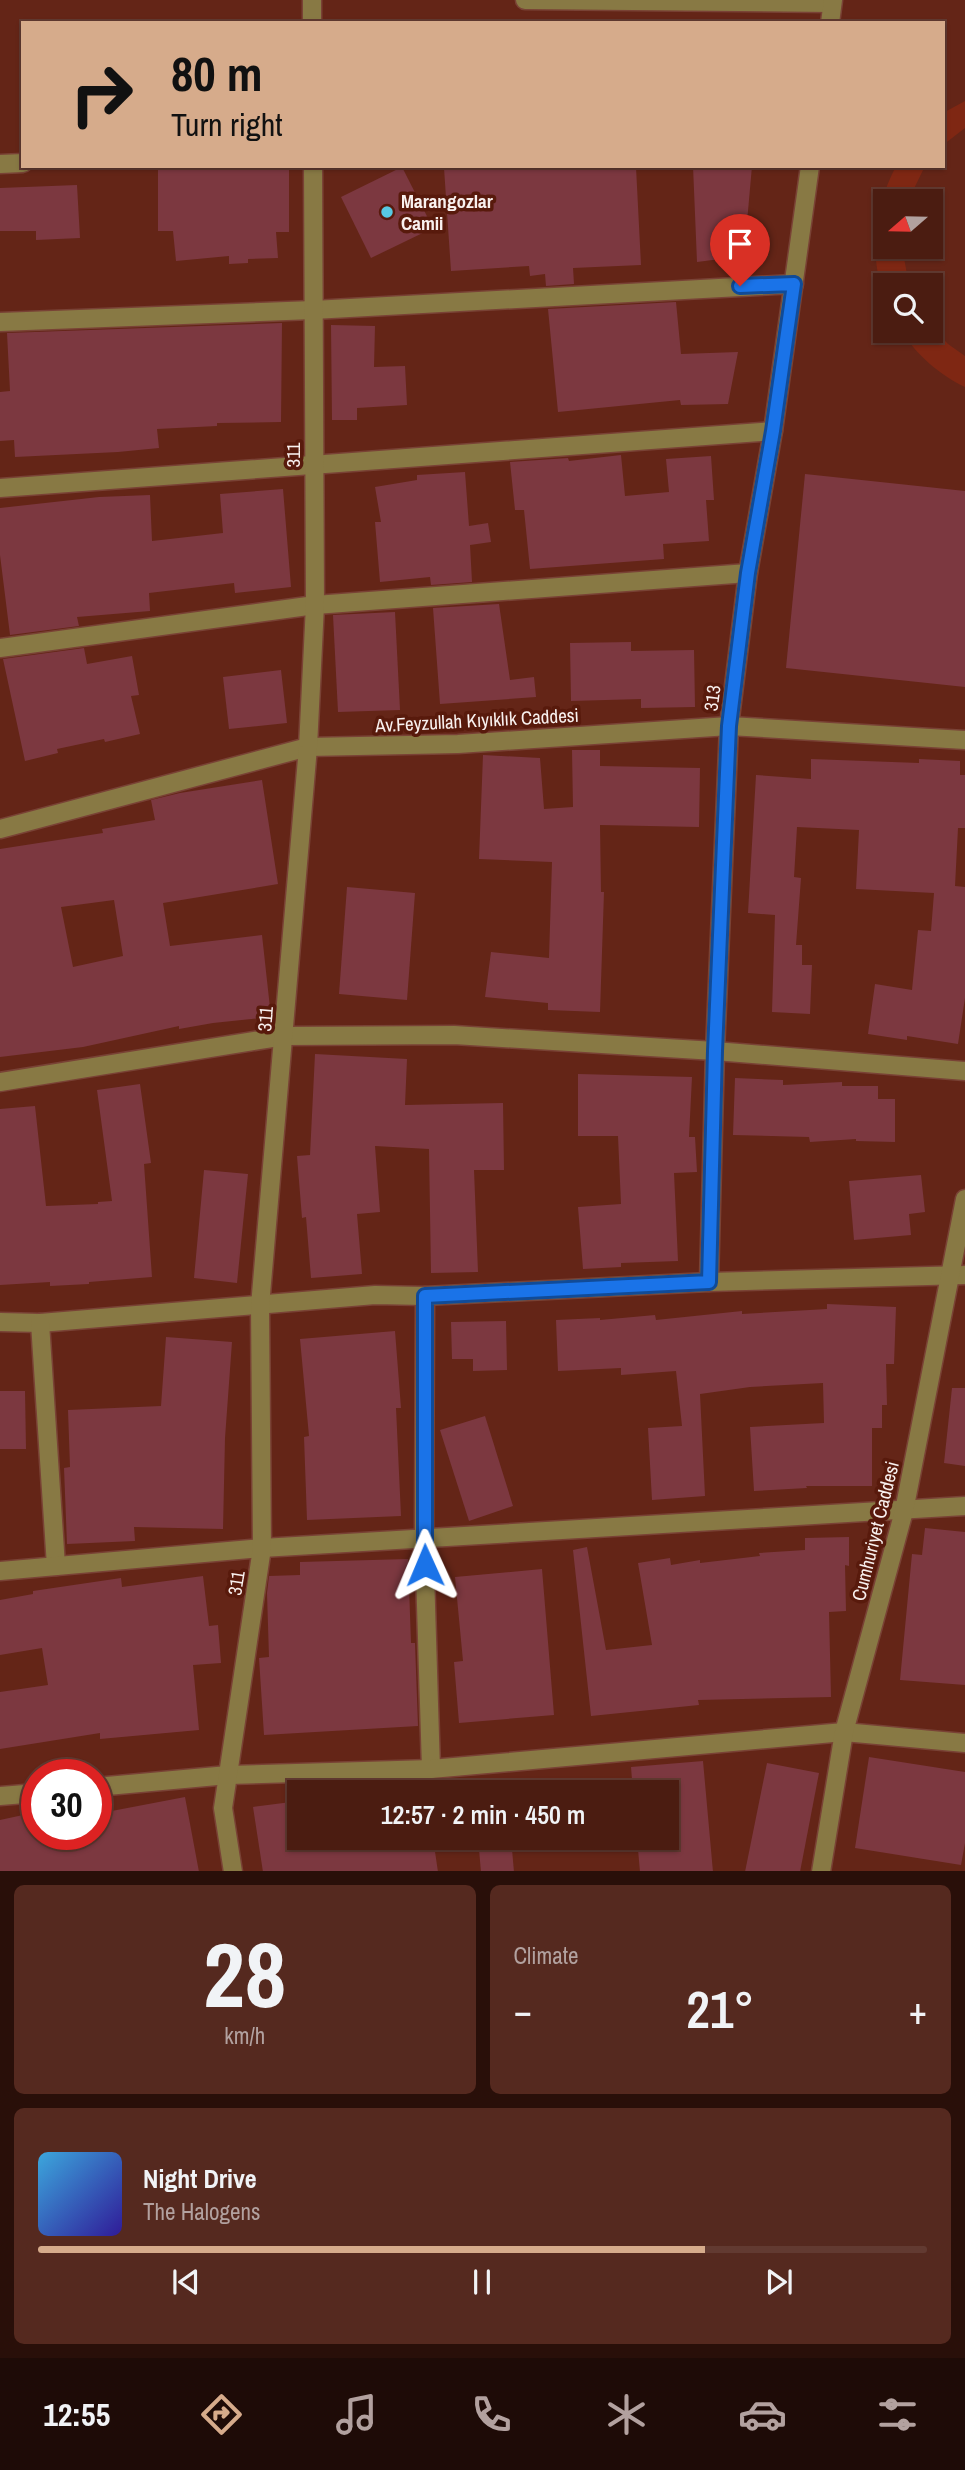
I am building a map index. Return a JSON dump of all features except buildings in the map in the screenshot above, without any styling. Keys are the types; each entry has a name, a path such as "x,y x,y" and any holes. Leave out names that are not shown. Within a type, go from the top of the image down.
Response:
{"street":[{"path":"312,0 312,21"},
{"path":"525,0 832,1 830,21"},
{"path":"0,164 21,163"},
{"name":"311","path":"233,1871 223,1808 262,1548 260,1306 308,747 315,605 313,168"},
{"name":"313","path":"709,1282 715,1051 729,726 748,573 773,431 810,168"},
{"path":"0,322 313,310 794,284"},
{"path":"0,488 773,431"},
{"path":"0,648 315,605 748,573"},
{"name":"Av.Feyzullah Kıyıklık Caddesi","path":"0,829 308,747 458,744 729,726 965,740"},
{"path":"0,1082 285,1036 454,1035 715,1051 965,1071"},
{"name":"Cumhuriyet Caddesi","path":"821,1871 844,1732 904,1511 958,1274 965,1199"},
{"path":"0,1322 40,1322 375,1295 425,1296 709,1282 958,1274"},
{"path":"425,1296 424,1540 431,1769"},
{"path":"40,1322 56,1566"},
{"path":"0,1571 262,1548 965,1506"},
{"path":"112,1786 228,1776 431,1769 844,1732 965,1743"},
{"path":"0,1796 21,1794"}],"shaded area":[{"path":"965,101 965,128 945,143 945,112"},
{"path":"895,168 924,168 914,189 886,189"},
{"path":"876,259 904,259 907,273 878,273"},
{"path":"943,339 965,356 965,387 947,377 910,343 943,343"}],"place":[{"name":"Marangozlar Camii","path":"387,212"}],"route":[{"path":"425,1565 425,1296 709,1282 715,1051 729,726 748,573 773,431 794,284 740,286"}]}
